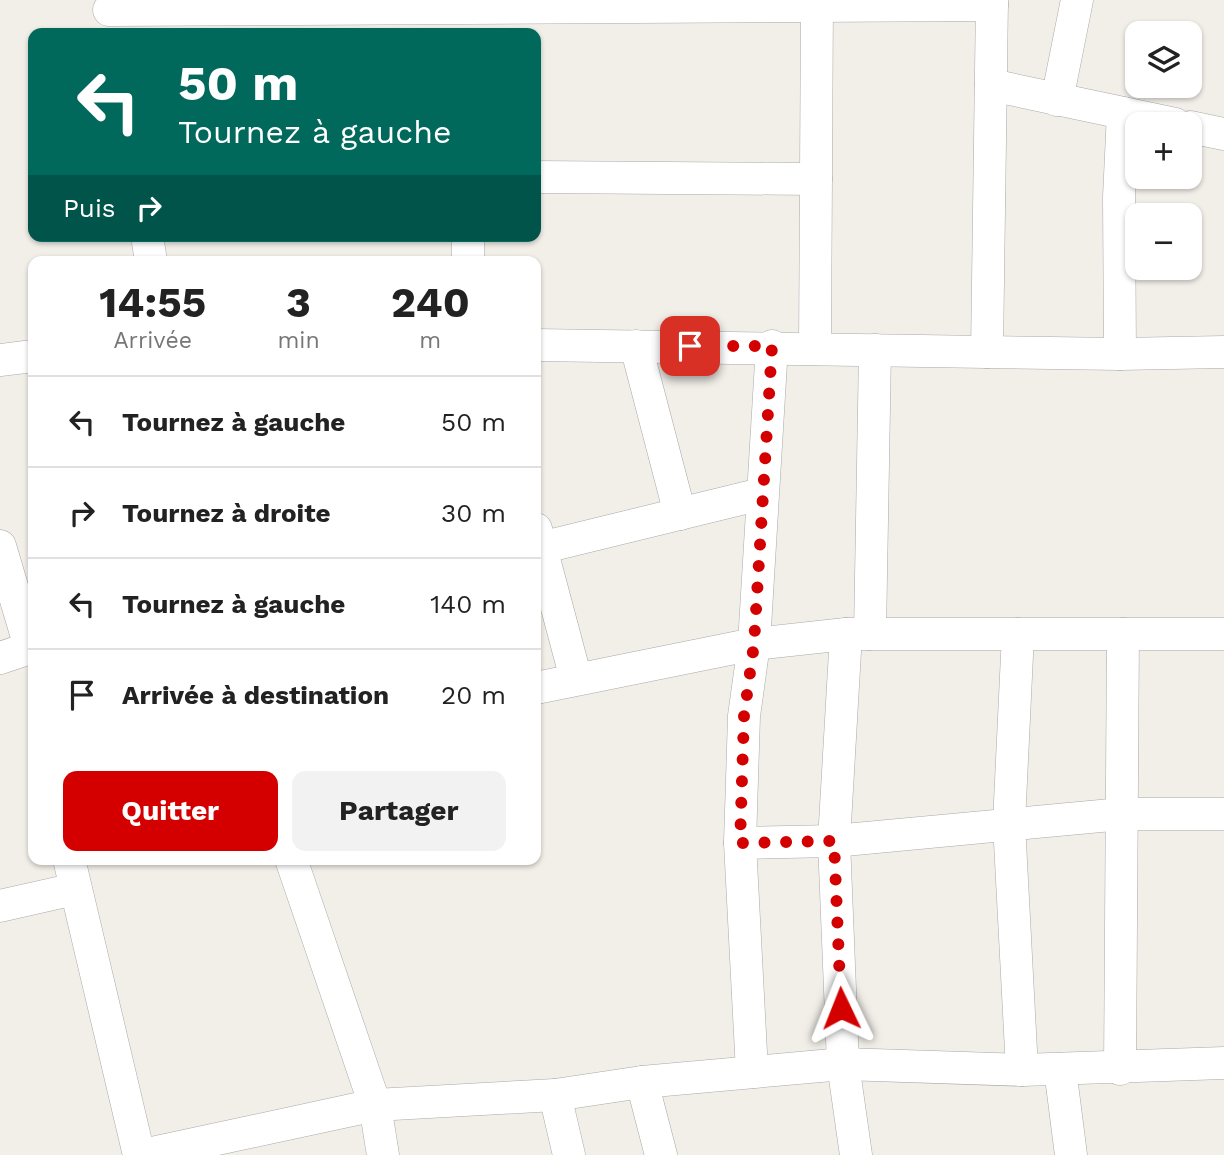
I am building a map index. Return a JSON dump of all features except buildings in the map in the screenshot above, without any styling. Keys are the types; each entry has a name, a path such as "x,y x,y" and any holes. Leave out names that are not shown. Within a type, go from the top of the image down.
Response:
{"street":[{"path":"1057,100 1077,0"},
{"path":"815,349 817,3"},
{"path":"110,15 467,14 817,3 992,3 987,352"},
{"path":"991,85 1123,113 1119,197 1119,354"},
{"path":"1202,129 1224,134"},
{"path":"541,177 816,179"},
{"path":"541,345 772,346 1119,354 1224,352"},
{"path":"636,346 680,514"},
{"path":"752,1072 740,843 744,716 754,644 772,346"},
{"path":"856,1155 843,1064 834,841 858,634 875,350"},
{"path":"0,360 28,357"},
{"path":"541,541 680,514 761,494"},
{"path":"0,547 28,634"},
{"path":"541,556 576,679"},
{"path":"541,687 754,644 858,634 1224,634"},
{"path":"1018,634 1009,823 1021,1070"},
{"path":"1120,1069 1123,634"},
{"path":"0,658 28,648"},
{"path":"740,843 834,841 1122,814 1224,814"},
{"path":"293,865 375,1105 383,1155"},
{"path":"0,906 72,874 141,1155 375,1105 555,1095 642,1082 843,1064 1021,1070 1223,1068"},
{"path":"1060,1069 1071,1155"},
{"path":"642,1082 661,1155"},
{"path":"555,1095 569,1155"}],"route":[{"path":"690,346 772,346 754,644 744,716 740,843 834,841 841,1008"}]}
